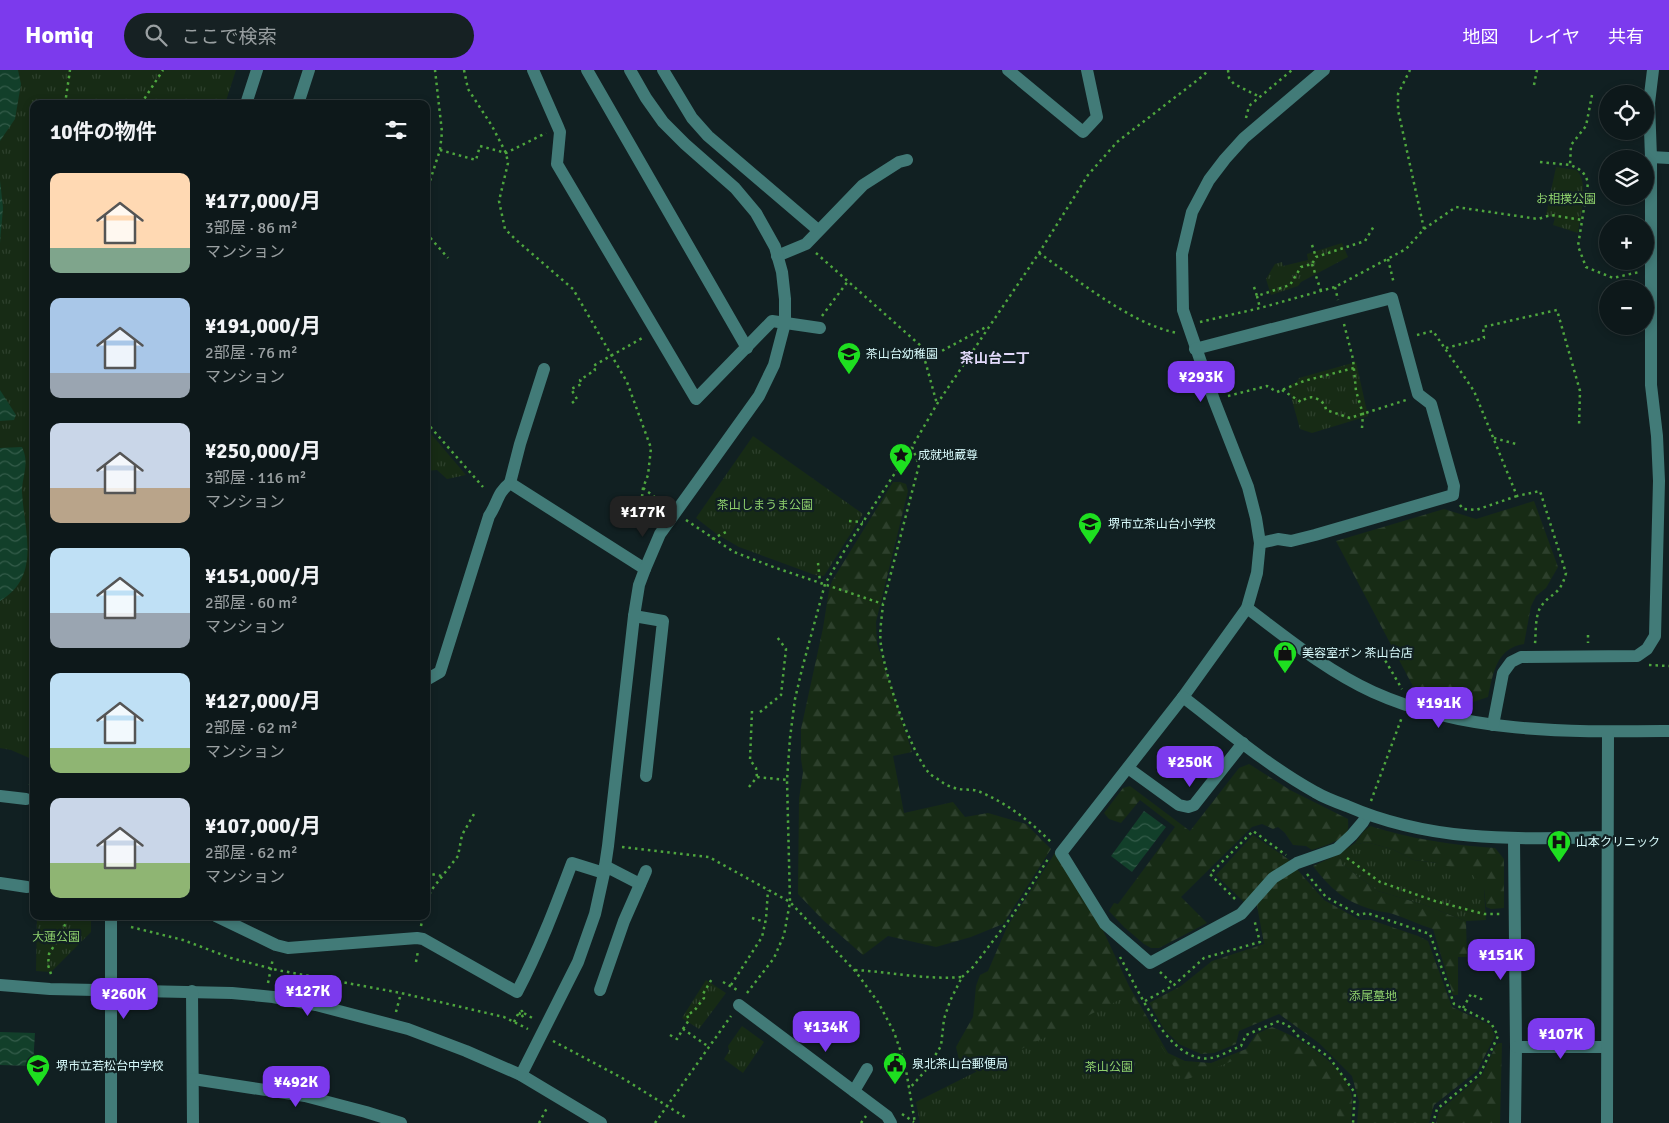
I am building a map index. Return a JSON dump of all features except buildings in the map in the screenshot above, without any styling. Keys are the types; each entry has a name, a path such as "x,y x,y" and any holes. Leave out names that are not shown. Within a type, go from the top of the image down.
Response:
{"street":[{"path":"247,100 257,70"},
{"path":"299,100 309,70"},
{"path":"533,70 560,132 557,164 696,400 772,322 817,328"},
{"path":"588,70 747,348"},
{"path":"521,1075 578,962 595,914 605,870 634,616 640,585 651,551 660,534 759,396 774,365 784,323 786,299 782,272 775,248 756,213 735,188 663,122 630,70"},
{"path":"663,70 692,118 708,136 818,230"},
{"path":"1008,70 1083,132 1097,117 1087,70"},
{"path":"1324,70 1244,138 1225,159 1210,180 1192,212 1182,254 1183,310 1214,400 1248,487 1256,518 1260,543 1257,573 1247,608 1183,697 1128,768 1059,850 1105,924 1150,963 1243,911 1273,878 1296,862 1337,849 1358,828 1367,815"},
{"path":"1651,150 1650,104 1653,70"},
{"path":"1654,157 1669,158"},
{"path":"777,256 806,244 862,185 899,162 907,160"},
{"path":"1492,725 1503,673 1511,662 1521,657 1637,656 1647,649 1655,636 1659,481 1657,436 1651,385 1651,270"},
{"path":"1196,349 1392,298 1418,394 1431,404 1454,486 1453,495 1291,541 1278,539 1260,543"},
{"path":"430,678 440,672 489,516 496,506 500,490 510,483 520,444 544,369"},
{"path":"510,483 645,569"},
{"path":"1247,608 1319,662 1372,691 1406,706 1461,721 1520,729 1608,732 1669,731"},
{"path":"634,616 663,621 646,776"},
{"path":"1183,697 1270,764 1316,793 1367,815 1411,827 1468,836 1514,839 1608,837"},
{"path":"1607,1123 1608,732"},
{"path":"1128,768 1179,805 1188,807 1194,805 1243,743"},
{"path":"0,796 26,799"},
{"path":"1514,839 1515,1123"},
{"path":"224,920 276,945 288,948 423,939 516,992 534,961 572,864 605,870 640,884"},
{"path":"600,990 624,921 646,871"},
{"path":"0,883 27,886"},
{"path":"111,920 111,1123"},
{"path":"0,985 50,989 232,993 316,1004 408,1029 466,1051 521,1075 601,1123"},
{"path":"192,991 193,1123"},
{"path":"742,1000 887,1116 891,1123"},
{"path":"1516,1047 1606,1046"},
{"path":"854,1091 867,1069"},
{"path":"193,1079 305,1096 401,1123"}],"path":[{"path":"66,100 70,70"},
{"path":"144,100 163,70"},
{"path":"430,181 440,150 442,132 435,70"},
{"path":"464,70 468,89 492,126 506,153 508,163 499,202 505,229 573,290 627,382 652,448 642,497 652,533"},
{"path":"790,902 787,780 795,699 825,584 937,404 1039,253 1088,175 1117,142 1208,70"},
{"path":"1228,70 1229,78 1234,84 1260,97"},
{"path":"1245,122 1249,106 1292,70"},
{"path":"1410,70 1398,94 1398,110 1424,229"},
{"path":"1534,86 1537,70"},
{"path":"1570,165 1571,145 1586,126 1592,95"},
{"path":"440,150 476,160 480,146 506,153 558,127"},
{"path":"1540,162 1570,165 1581,170 1586,177 1588,183 1578,246 1586,267 1613,278 1647,270"},
{"path":"1199,322 1260,308 1335,286 1406,249 1424,229 1456,207 1538,219 1551,215 1582,220"},
{"path":"1321,291 1312,264 1316,256 1365,241 1374,226"},
{"path":"430,238 448,258"},
{"path":"806,244 921,346 937,404"},
{"path":"1312,245 1316,256"},
{"path":"1039,253 1096,293 1145,323 1161,330 1180,333"},
{"path":"1388,259 1395,290 1392,298"},
{"path":"1257,296 1290,285 1300,268 1312,264"},
{"path":"817,328 848,281"},
{"path":"1335,286 1354,368 1356,391 1363,414 1362,428"},
{"path":"1254,287 1260,308"},
{"path":"1446,348 1484,338 1483,327 1557,310 1580,390 1578,426"},
{"path":"924,360 989,325"},
{"path":"572,403 577,399 571,390 582,384 580,380 595,370 593,366 655,330"},
{"path":"1403,339 1434,331 1474,391 1517,496"},
{"path":"1214,400 1267,386 1277,392 1304,381 1354,368"},
{"path":"1282,390 1301,402 1309,397 1315,397 1325,405 1326,410 1350,418 1413,398 1418,394"},
{"path":"430,427 483,487"},
{"path":"1493,438 1516,444"},
{"path":"910,1089 926,1070 941,1046 944,1019 950,1001 962,977 974,967 1059,850 1031,823 1005,804 975,790 958,789 942,782 930,773 919,756 899,711 881,643 884,604 919,465 912,447"},
{"path":"643,488 649,493"},
{"path":"1453,495 1463,509 1476,510 1517,496 1540,491 1566,573 1564,583 1542,605 1538,613 1534,657"},
{"path":"849,521 863,522"},
{"path":"693,525 734,552 884,604"},
{"path":"712,539 726,532"},
{"path":"818,563 820,582"},
{"path":"760,712 781,695 786,650 777,637"},
{"path":"1367,815 1408,698 1382,655"},
{"path":"1657,666 1669,666"},
{"path":"750,787 757,777 756,768 750,760 752,711"},
{"path":"757,777 787,780"},
{"path":"26,799 30,784"},
{"path":"430,893 458,856 462,835 474,814"},
{"path":"1144,1001 1174,985 1204,958 1260,942 1253,915 1243,911 1210,874 1253,831 1296,862 1326,897 1359,915 1367,913 1430,934 1454,1004 1491,1023 1498,1036 1480,1074 1437,1109 1433,1123"},
{"path":"608,846 709,857 790,902 853,970 878,1002 894,1032 905,1064 915,1123"},
{"path":"1337,849 1380,882 1435,901 1484,914 1514,913"},
{"path":"430,874 442,876"},
{"path":"731,985 762,937 768,890"},
{"path":"752,918 764,922"},
{"path":"51,974 48,965 49,954 67,920"},
{"path":"131,927 182,940 231,958 271,968 401,992 504,1017"},
{"path":"1119,955 1162,1031 1179,1048 1200,1058 1215,1057 1241,1046 1246,1035 1279,1021 1290,1027 1299,1037 1329,1057 1355,1093 1353,1123"},
{"path":"268,983 271,968"},
{"path":"853,970 937,978 962,977"},
{"path":"670,1035 677,1039 689,1020 687,1015 694,1011 704,998 703,994 713,977"},
{"path":"723,982 731,985 742,1000"},
{"path":"396,1012 401,992"},
{"path":"1463,1008 1471,994 1481,999 1482,996"},
{"path":"514,1022 519,1012 523,1012 523,1016 519,1016 520,1013 522,1012 538,1021"},
{"path":"683,1029 709,1047"},
{"path":"573,1052 624,1079 688,1119"},
{"path":"539,1123 548,1104"},
{"path":"655,1123 664,1112"}],"green space":[{"path":"0,70 236,70 226,100 30,100 30,758 11,750 0,748"},
{"name":"お相撲公園","path":"1556,167 1576,170 1580,175 1583,200 1578,233 1553,225 1555,218 1546,215"},
{"path":"1342,243 1348,257 1301,282 1298,286 1271,295 1266,279 1275,264 1282,262 1283,266 1308,260 1307,254"},
{"path":"1356,362 1368,416 1312,433 1300,429 1288,386 1297,382 1299,378"},
{"path":"430,433 466,475 447,479 437,470 430,471"},
{"name":"茶山しまうま公園","path":"753,436 863,514 824,576 815,575 739,547 718,535 696,518"},
{"path":"893,482 906,484 908,491 876,622 877,643 912,752 893,756 904,813 953,802 965,817 988,813 1026,824 1051,849 1003,924 971,937 936,947 888,936 863,955 823,920 798,894 799,799 803,772 801,729 832,581"},
{"path":"1534,501 1558,567 1546,588 1536,596 1531,606 1524,644 1515,646 1507,651 1497,663 1488,697 1470,703 1416,692 1336,541 1444,509 1476,519"},
{"path":"1249,764 1290,790 1348,819 1347,832 1336,841 1312,850 1306,846 1293,845 1285,833 1278,827 1273,829 1262,824 1252,827 1181,897 1207,923 1159,948 1151,948 1124,927 1109,911 1114,903 1118,904 1175,827 1140,800 1121,823 1109,819 1104,813 1123,788 1130,786 1190,831 1239,768"},
{"path":"1370,826 1432,841 1495,848 1504,859 1504,908 1491,909 1486,907 1484,889 1437,863 1414,860 1392,849 1366,842 1355,843"},
{"name":"添尾墓地","path":"1253,835 1288,859 1324,900 1360,920 1371,920 1428,941 1452,1007 1490,1025 1495,1036 1477,1071 1434,1105 1429,1123 1357,1123 1359,1102 1352,1076 1319,1043 1279,1014 1239,1031 1236,1044 1214,1053 1201,1054 1179,1044 1164,1029 1149,1003 1181,986 1212,961 1264,944 1256,900 1245,903 1216,875"},
{"path":"1366,842 1392,849 1414,860 1437,863 1471,873 1484,889 1486,920 1466,921 1422,904 1378,891 1342,864 1342,860 1337,855 1355,843"},
{"path":"1055,853 1101,926 1129,986 1168,1053 1185,1061 1211,1063 1246,1049 1256,1034 1272,1027 1307,1044 1329,1061 1338,1071 1346,1081 1352,1095 1351,1123 937,1123 978,1072 960,1064 956,1047 973,1017 976,986 980,975 988,971 1007,927"},
{"path":"1337,855 1342,860 1342,864 1378,891 1422,904 1466,921 1467,957 1458,957 1458,995 1453,995 1433,929 1393,914 1364,907 1347,899 1339,894 1313,866"},
{"name":"大蓮公園","path":"37,920 91,920 91,932 51,972 36,971"},
{"path":"706,980 726,993 699,1029 682,1018"},
{"name":"茶山公園","path":"1129,995 1183,1081 1276,1043 1332,1093 1339,1123 920,1123 916,1102"},
{"path":"742,1026 764,1042 743,1073 724,1059 729,1051 728,1046"},
{"path":"1502,1043 1500,1123 1436,1123 1439,1111 1482,1075 1496,1045"}],"water":[{"path":"0,70 18,70 21,84 15,119 0,141"},
{"path":"0,180 3,208 0,243"},
{"path":"0,390 16,415 14,420 0,421"},
{"path":"22,447 25,459 22,492 28,552 26,566 21,579 13,591 0,601 0,448"},
{"path":"1144,811 1166,827 1132,872 1111,856"},
{"path":"0,1032 35,1033 33,1066 0,1065"}],"place":[{"name":"茶山台幼稚園","path":"849,375"},
{"name":"成就地蔵尊","path":"901,476"},
{"name":"堺市立茶山台小学校","path":"1090,545"},
{"name":"美容室ボン 茶山台店","path":"1285,674"},
{"name":"山本クリニック","path":"1559,863"},
{"name":"泉北茶山台郵便局","path":"895,1085"},
{"name":"堺市立若松台中学校","path":"38,1087"}],"district":[{"name":"茶山台二丁","path":"995,358"}]}
